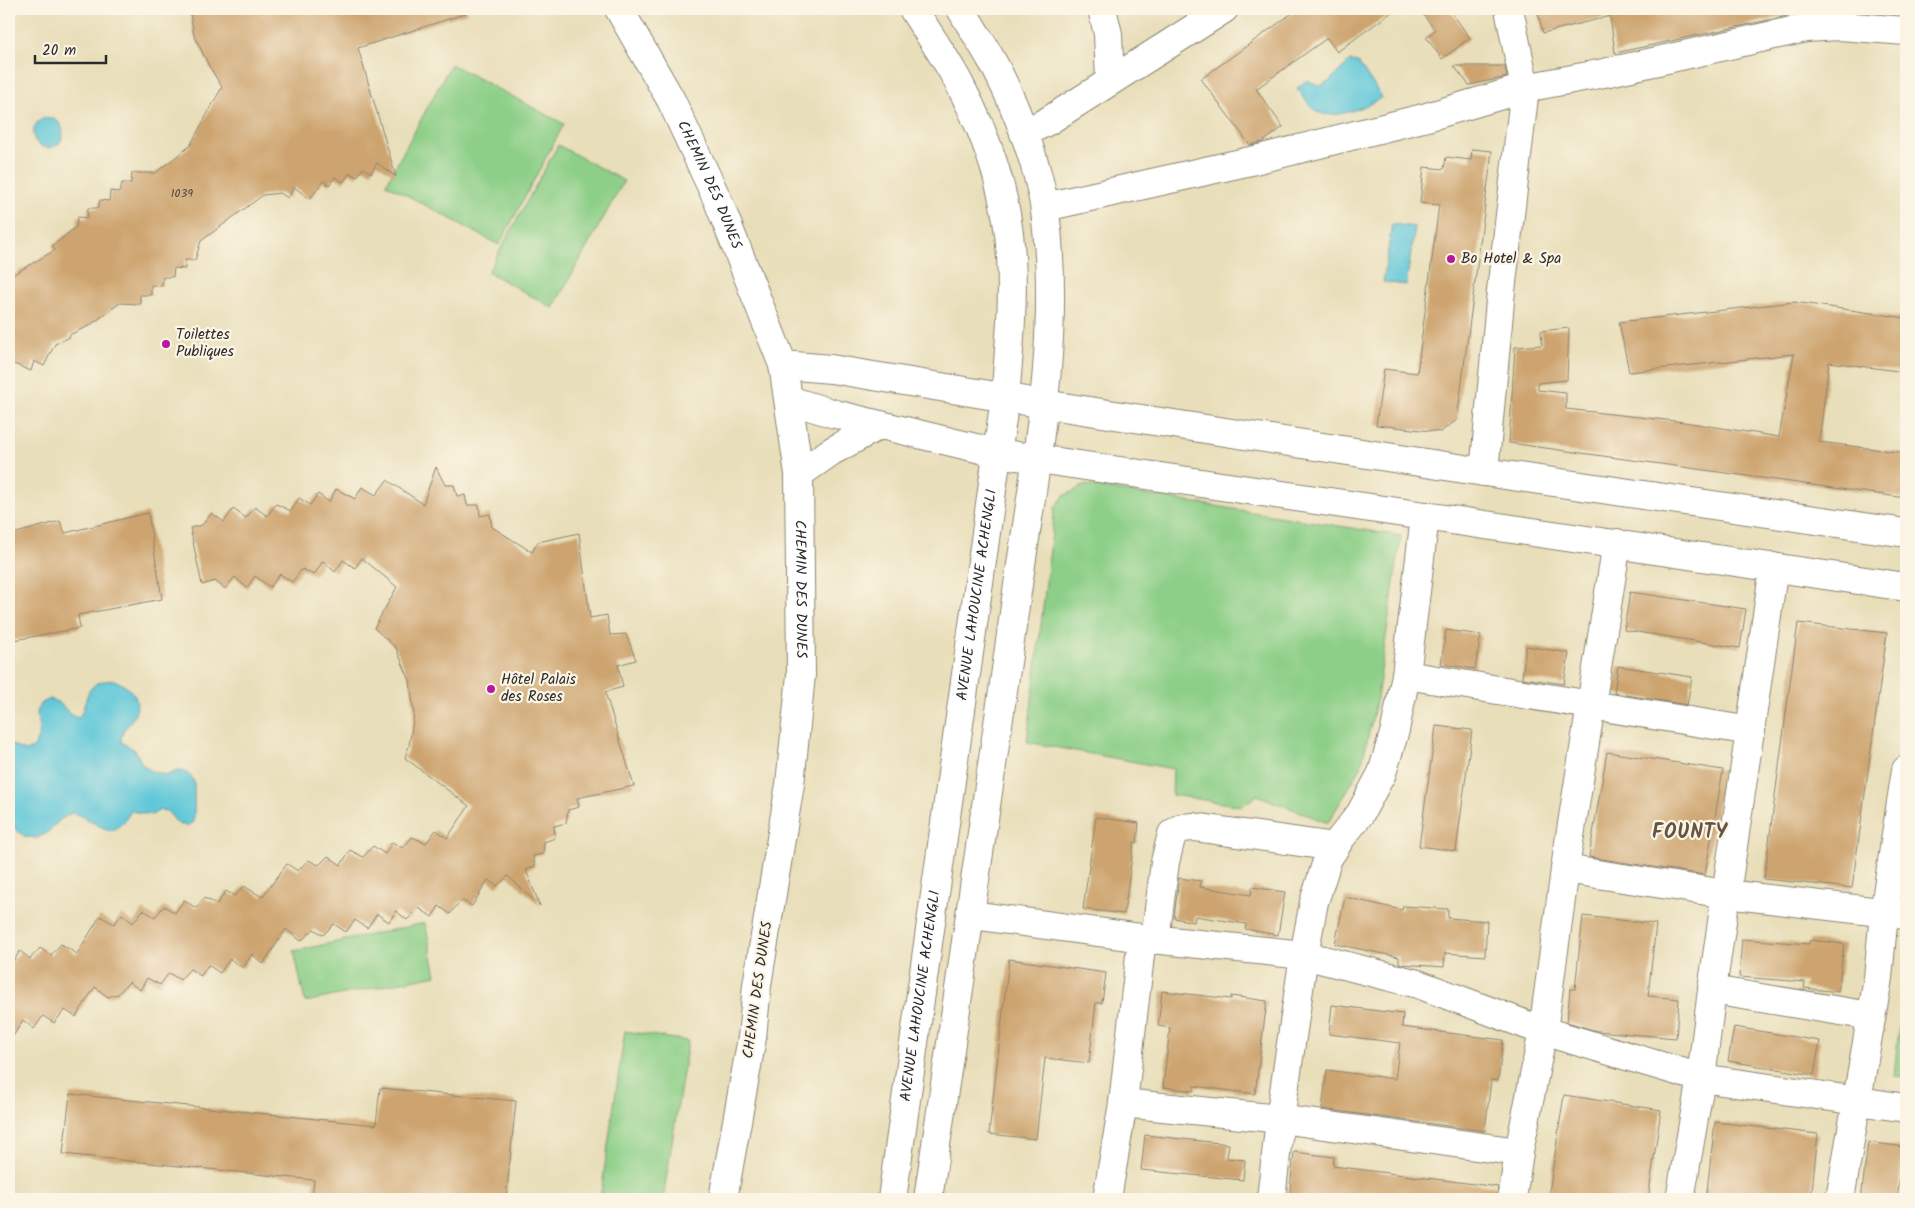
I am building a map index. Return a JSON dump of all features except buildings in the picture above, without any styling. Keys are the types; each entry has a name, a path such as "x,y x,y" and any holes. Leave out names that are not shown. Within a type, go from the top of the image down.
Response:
{"street":[{"name":"CHEMIN DES DUNES","path":"619,9 671,100 714,192 783,365 799,474 801,675 790,784 757,985 752,1038 723,1199"},
{"name":"AVENUE LAHOUCINE ACHENGLI","path":"892,1199 1005,398 1011,257 1005,212 986,143 959,83 913,9"},
{"path":"928,1199 972,914 1044,404 1050,306 1050,259 1045,208 1024,133 998,73 961,9"},
{"path":"1102,9 1108,34 1110,80"},
{"path":"1024,133 1048,121 1224,9"},
{"path":"1484,472 1502,282 1525,88 1509,9"},
{"path":"1045,208 1265,158 1427,117 1525,88 1604,73 1806,28 1840,26 1906,31"},
{"path":"783,365 831,369 1005,398 1484,472 1906,534"},
{"path":"789,400 835,414 997,453 1906,587"},
{"path":"799,474 832,451 880,425"},
{"path":"1271,1199 1280,1120 1304,955 1314,902 1328,858 1360,814 1382,773 1395,730 1406,675 1425,516"},
{"path":"1512,1199 1519,1152 1543,1031 1565,869 1617,543"},
{"path":"1680,1199 1701,1078 1712,990 1774,567"},
{"path":"1406,675 1508,690 1590,706 1751,732"},
{"path":"1840,1199 1878,978 1895,914 1906,770"},
{"path":"1108,1199 1149,939 1172,834 1181,828 1194,827 1335,848"},
{"path":"1565,869 1726,894 1895,914"},
{"path":"972,914 1149,939 1304,955 1418,984 1543,1031 1701,1078 1906,1108"},
{"path":"1712,990 1871,1016"},
{"path":"1123,1103 1280,1120 1519,1152"}],"green space":[{"path":"451,64 564,124 499,245 386,184"},
{"path":"558,145 624,181 553,308 488,272"},
{"path":"1085,485 1401,536 1377,698 1361,767 1328,823 1257,795 1242,806 1172,795 1173,769 1027,742 1055,507 1064,496"},
{"path":"425,923 436,975 305,1002 294,951"},
{"path":"1899,1026 1906,1027 1906,1077 1894,1076"},
{"path":"625,1031 688,1041 663,1199 600,1199"}],"water":[{"path":"1350,61 1358,62 1382,97 1360,108 1341,114 1325,114 1315,110 1297,88 1307,80 1320,86 1328,82"},
{"path":"48,118 59,122 63,133 59,144 48,148 37,144 33,133 37,122"},
{"path":"1392,224 1415,227 1406,285 1383,282"},
{"path":"114,680 129,689 137,702 135,714 122,733 121,742 135,750 142,764 151,771 167,775 180,770 192,778 194,788 193,822 187,826 178,824 167,811 160,810 152,815 131,811 124,822 112,831 72,813 61,819 47,833 37,838 26,837 17,831 9,818 9,743 24,751 34,748 39,734 37,713 40,704 50,699 56,701 71,714 79,718 92,687 97,683"}],"place":[{"name":"Bo Hotel & Spa","path":"1451,259"},
{"name":"Toilettes Publiques","path":"166,344"},
{"name":"Hôtel Palais des Roses","path":"491,689"}],"district":[{"name":"FOUNTY","path":"1690,833"}]}
